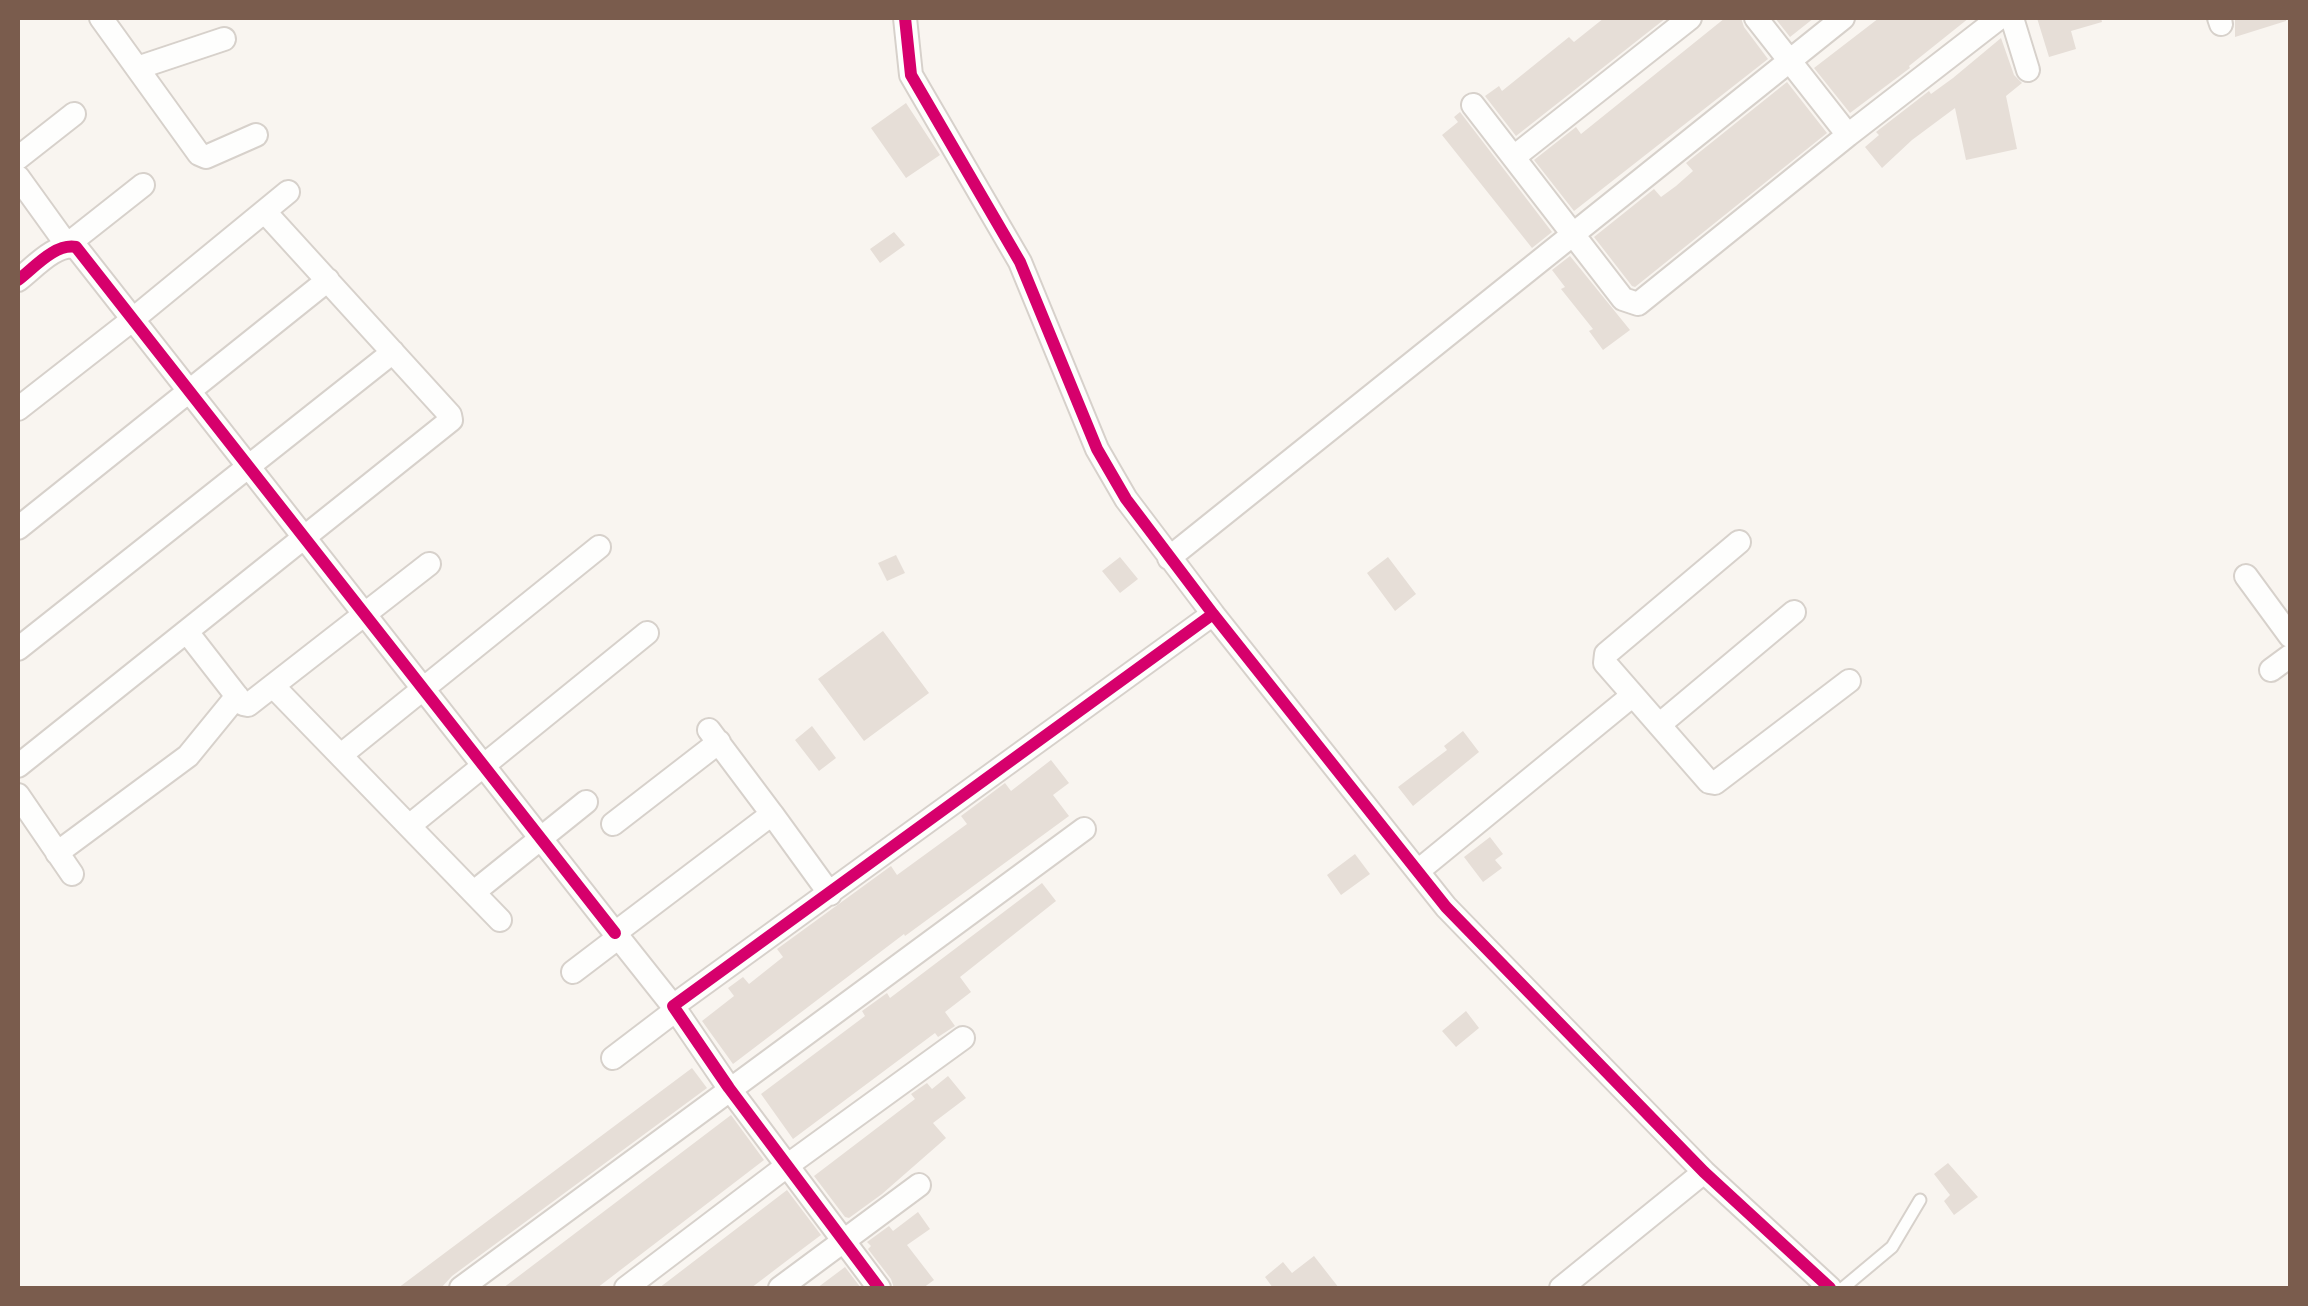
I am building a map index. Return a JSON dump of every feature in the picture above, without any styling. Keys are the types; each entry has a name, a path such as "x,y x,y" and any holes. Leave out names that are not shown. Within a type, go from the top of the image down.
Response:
{"street":[{"path":"101,18 198,154 206,158 256,135"},
{"path":"906,18 912,75 1020,262 1097,449 1126,498 1446,908 1704,1172 1830,1288"},
{"path":"1514,157 1690,18"},
{"path":"1756,18 1848,135"},
{"path":"1170,558 1843,18"},
{"path":"1473,105 1623,299 1638,304 1999,18"},
{"path":"2012,18 2028,70"},
{"path":"137,68 224,39"},
{"path":"18,158 74,114"},
{"path":"18,178 307,538 674,1008 879,1288"},
{"path":"18,280 143,185"},
{"path":"18,408 288,192"},
{"path":"18,766 451,420 265,212"},
{"path":"18,528 328,280"},
{"path":"18,649 393,352"},
{"path":"1739,542 1606,654 1605,663 1709,782 1716,783 1849,681"},
{"path":"341,755 599,547"},
{"path":"187,632 248,705 428,564"},
{"path":"2246,576 2290,636"},
{"path":"1659,726 1794,612"},
{"path":"613,1058 674,1008 1213,614"},
{"path":"409,826 648,633"},
{"path":"2271,670 2290,656"},
{"path":"274,686 500,920"},
{"path":"1418,872 1632,695"},
{"path":"57,853 188,756 238,696"},
{"path":"613,824 714,736 830,894"},
{"path":"18,795 72,874"},
{"path":"474,892 586,802"},
{"path":"573,972 772,814"},
{"path":"462,1288 1084,829"},
{"path":"626,1288 962,1038"},
{"path":"1561,1288 1704,1172"},
{"path":"780,1288 919,1185"}],"lane":[{"path":"1843,1288 1892,1247 1920,1200"}],"building":[{"path":"1604,18 1666,18 1516,136 1485,96 1499,86 1502,91 1569,37 1574,42"},
{"path":"1725,18 1741,18 1768,59 1574,211 1534,160 1576,127 1581,134"},
{"path":"1775,18 1814,18 1790,37"},
{"path":"1879,18 1969,18 1850,113 1814,68"},
{"path":"2037,18 2101,18 2102,22 2071,31 2076,49 2049,57"},
{"path":"2235,18 2286,18 2286,21 2235,37"},
{"path":"2001,38 2014,75 2022,83 2006,96 2017,149 1966,160 1955,108 1882,168 1865,147 1879,135 1876,132 1929,91 1931,94 1953,78"},
{"path":"1787,82 1827,133 1632,286 1594,237 1654,189 1661,197 1676,186 1693,171 1686,163"},
{"path":"906,103 940,155 906,178 871,128"},
{"path":"1460,112 1552,232 1532,248 1442,135 1458,122 1454,117"},
{"path":"894,232 905,245 880,263 870,249"},
{"path":"1570,256 1630,330 1603,350 1552,270"},
{"path":"896,555 905,573 887,581 878,563"},
{"path":"1120,557 1138,579 1120,593 1102,571"},
{"path":"1388,557 1416,594 1395,611 1367,573"},
{"path":"883,631 929,693 864,741 818,679"},
{"path":"812,726 836,758 819,771 795,740"},
{"path":"1463,731 1479,752 1413,806 1398,787 1447,750 1444,746"},
{"path":"1051,760 1069,783 1053,795 1069,816 904,934 733,1064 702,1021 734,996 728,988 743,977 749,984 783,957 777,949 891,866 897,875 967,824 961,816 1005,783 1011,791"},
{"path":"1490,837 1503,854 1495,860 1502,868 1483,882 1464,857"},
{"path":"1355,854 1370,874 1341,895 1327,875"},
{"path":"1042,883 1056,901 960,977 971,992 945,1012 955,1026 938,1037 935,1033 793,1139 761,1094 865,1016 862,1011 887,993 890,998"},
{"path":"1466,1011 1479,1028 1456,1047 1442,1031"},
{"path":"692,1068 707,1088 441,1288 398,1288"},
{"path":"948,1076 966,1098 933,1123 946,1138 882,1194 845,1217 814,1176 915,1099 911,1094 927,1083 932,1089"},
{"path":"731,1115 764,1160 597,1288 503,1288"},
{"path":"1948,1163 1978,1197 1954,1215 1944,1201 1950,1195 1934,1174"},
{"path":"787,1190 821,1235 751,1288 659,1288"},
{"path":"918,1212 930,1229 907,1245 934,1280 923,1288 894,1288 867,1242 889,1226 893,1231"},
{"path":"1314,1256 1339,1288 1273,1288 1265,1277 1283,1262 1292,1273"},
{"path":"845,1267 861,1288 817,1288"}],"cycle path":[{"path":"905,18 911,75 1020,262 1097,449 1126,499 1446,907 1704,1172 1830,1288"},
{"path":"18,280 60,249 76,247 615,933"},
{"path":"879,1288 729,1088 673,1006 1213,614"}]}
